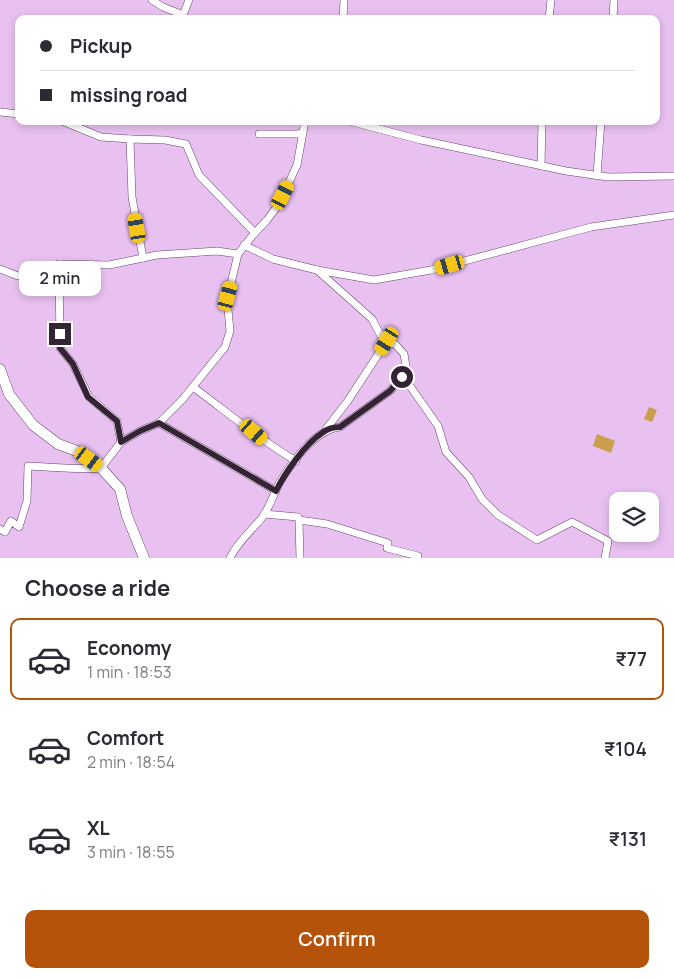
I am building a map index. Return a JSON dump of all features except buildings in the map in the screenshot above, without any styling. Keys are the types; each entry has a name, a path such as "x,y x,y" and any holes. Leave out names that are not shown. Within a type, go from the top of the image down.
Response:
{"main road":[{"path":"0,369 10,394 33,426 58,444 77,451 101,468 120,489 127,516 144,558"}],"street":[{"path":"152,0 181,15"},
{"path":"183,15 189,0"},
{"path":"343,15 344,0"},
{"path":"549,15 551,0"},
{"path":"613,15 614,0"},
{"path":"0,112 15,114"},
{"path":"72,125 101,137 165,140 186,144 199,175 256,233"},
{"path":"0,529 5,532 11,521 19,527 27,501 28,466 56,469 66,467 79,469 101,468 121,442 159,423 193,387 225,347 230,331 228,296 238,254 279,204 297,165 304,125"},
{"path":"364,125 421,140 597,176 674,176"},
{"path":"541,166 542,125"},
{"path":"597,176 601,125"},
{"path":"259,134 302,133"},
{"path":"130,139 132,197 143,258"},
{"path":"244,245 273,259 317,270 374,280 431,270 590,227 674,216"},
{"path":"0,269 18,276 59,264 109,265 157,255 217,251 238,254"},
{"path":"59,264 60,348 73,364 88,397 117,421 121,442"},
{"path":"230,558 236,547 264,514 280,483 311,441 331,428 340,427 390,391 406,372 404,354 395,344 390,343 382,336 372,319 317,270"},
{"path":"325,431 387,341"},
{"path":"403,376 438,426 446,452 469,477 482,499 498,515 537,540 572,522 608,541 605,558"},
{"path":"193,387 270,446 296,461"},
{"path":"159,423 276,491"},
{"path":"264,514 298,517"},
{"path":"300,558 299,520 327,524 348,530 388,543 387,548 418,556 418,558"}],"route":[{"path":"60,334 60,348 73,364 88,397 117,421 121,442 159,423 276,491 311,441 331,428 340,427 390,391 402,377"}]}
